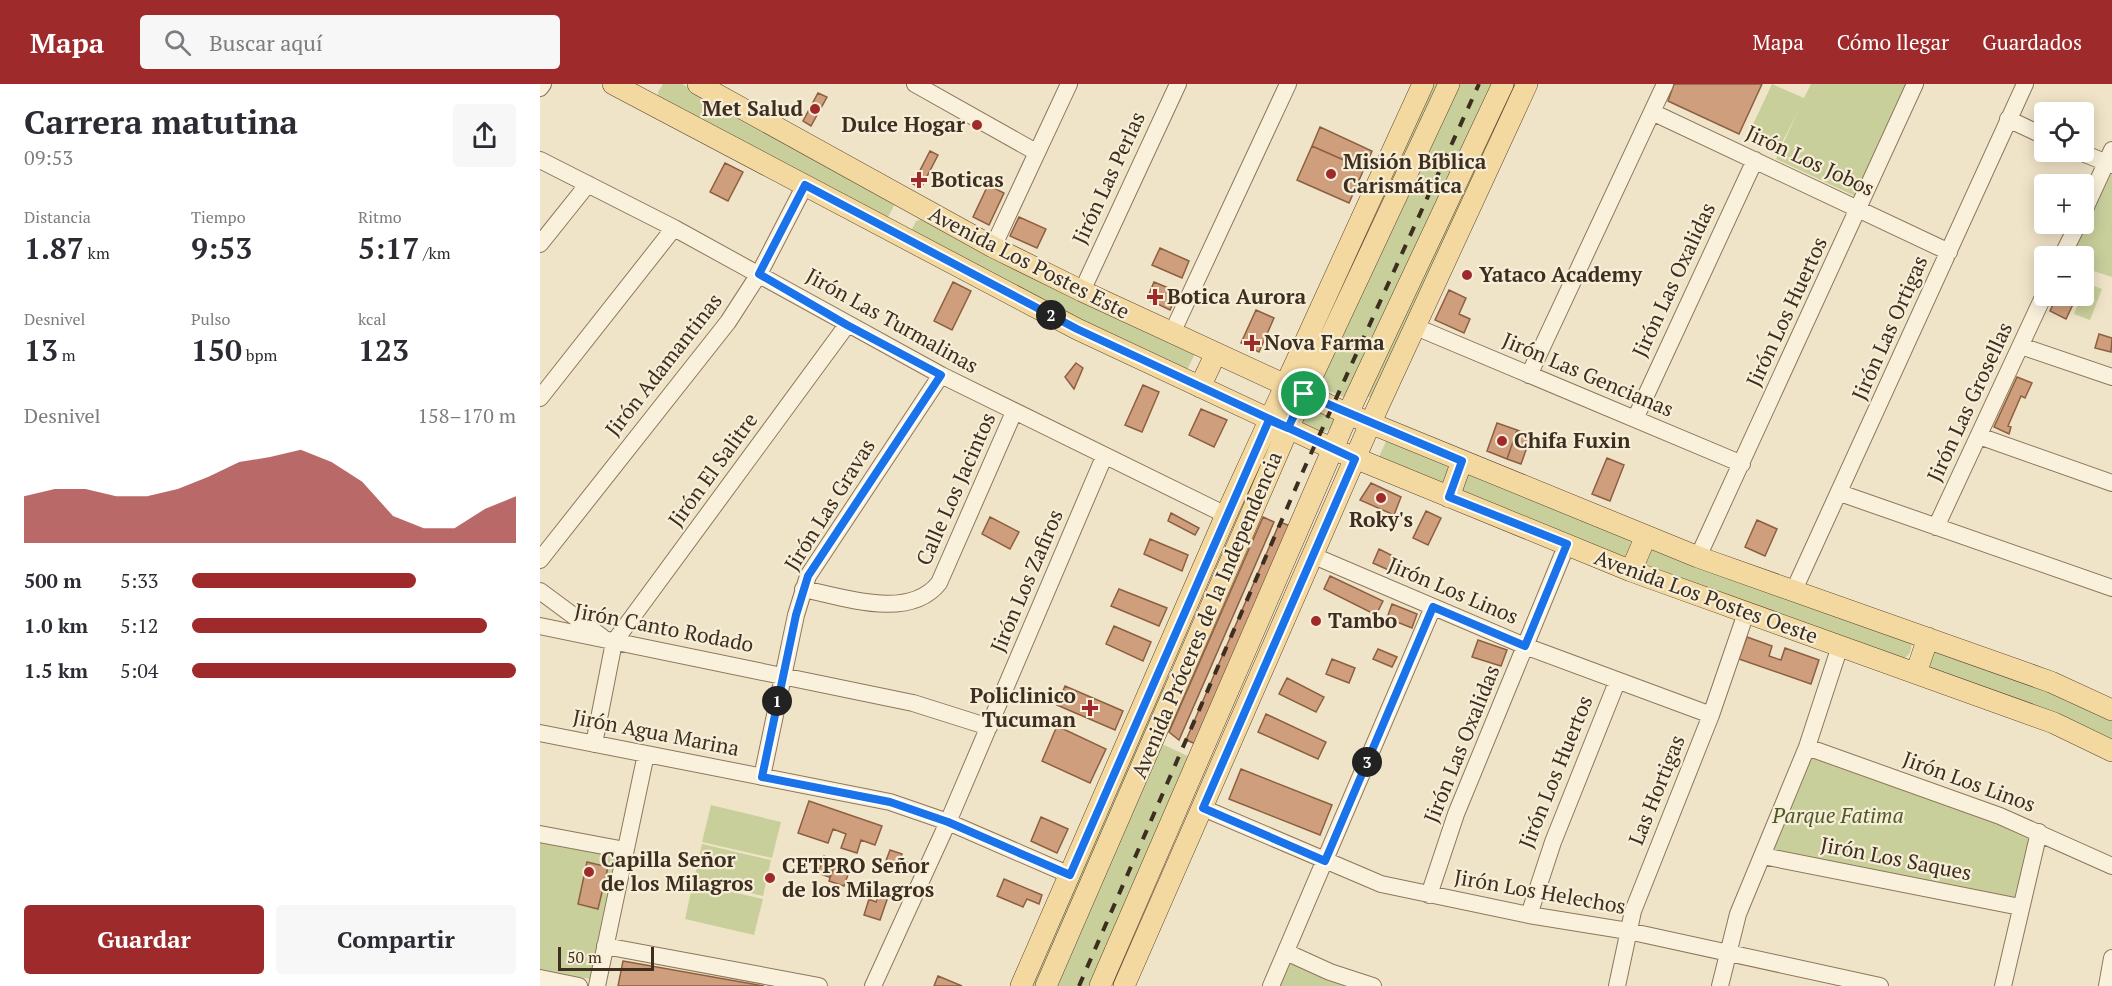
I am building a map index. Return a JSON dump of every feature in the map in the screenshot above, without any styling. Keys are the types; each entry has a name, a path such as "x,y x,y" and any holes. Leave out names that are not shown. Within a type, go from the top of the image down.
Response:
{"main road":[{"name":"Avenida Los Postes Este","path":"613,84 648,92 805,185 968,273 1279,424"},
{"name":"Avenida Los Postes Este","path":"698,84 993,247 1082,291 1370,424"},
{"name":"Avenida Próceres de la Independencia","path":"1046,986 1279,424 1284,385 1423,84"},
{"name":"Avenida Próceres de la Independencia","path":"1021,986 1226,515 1279,424 1304,394 1449,84"},
{"path":"1100,986 1348,414 1503,84"},
{"path":"1124,986 1370,424 1527,84"},
{"path":"898,234 913,203"},
{"path":"1200,387 1215,353"},
{"name":"Avenida Los Postes Oeste","path":"1279,424 1355,459 1631,571 2055,723 2112,751"},
{"name":"Avenida Los Postes Oeste","path":"1370,424 1698,557 2051,682 2112,710"},
{"path":"1449,497 1462,461"},
{"path":"1631,571 1646,536"},
{"path":"1916,673 1928,638"}],"street":[{"path":"540,88 543,84"},
{"path":"915,84 1036,152"},
{"path":"993,247 1069,84"},
{"name":"Jirón Las Perlas","path":"1082,291 1178,84"},
{"path":"1172,333 1288,84"},
{"path":"1529,375 1665,84"},
{"name":"Jirón Los Huertos","path":"1698,557 1915,84"},
{"name":"Jirón Las Ortigas","path":"1794,590 2025,84"},
{"name":"Jirón Los Jobos","path":"1652,112 1860,208 1949,252"},
{"path":"2008,119 2034,131"},
{"path":"2094,155 2110,159 2094,191"},
{"name":"Jirón Las Turmalinas","path":"540,160 674,228 941,375 1226,515"},
{"name":"Jirón Las Oxalidas","path":"1635,419 1755,160"},
{"path":"540,244 588,184"},
{"name":"Jirón Adamantinas","path":"540,560 728,322 759,274 805,185"},
{"path":"540,398 674,228"},
{"name":"Jirón Las Grosellas","path":"1936,527 2039,306"},
{"name":"Jirón El Salitre","path":"611,641 847,325"},
{"name":"Jirón Las Gencianas","path":"1416,327 1742,464"},
{"path":"2021,346 2112,377"},
{"name":"Jirón Las Gravas","path":"762,777 803,589 817,560 941,375"},
{"name":"Calle Los Jacintos","path":"803,589 868,602 921,600 932,593 939,583 1014,412"},
{"path":"1979,436 2112,483"},
{"name":"Jirón Los Zafiros","path":"873,986 948,822 1104,457"},
{"path":"1840,493 2112,588"},
{"name":"Jirón Las Oxalidas","path":"1429,895 1456,814 1567,544"},
{"name":"Jirón Los Linos","path":"1314,556 1525,646 1711,715"},
{"path":"540,591 611,641 594,744"},
{"path":"1271,986 1433,607"},
{"name":"Las Hortigas","path":"1617,986 1633,911 1711,715 1746,613"},
{"name":"Jirón Canto Rodado","path":"540,626 913,703 989,727"},
{"path":"1720,986 1738,914 1807,747 1840,646"},
{"name":"Jirón Los Huertos","path":"1529,915 1552,842 1617,682"},
{"name":"Jirón Agua Marina","path":"540,733 890,802 948,822 1070,875"},
{"name":"Jirón Los Linos","path":"1807,747 2038,832 2112,866"},
{"path":"597,986 646,754"},
{"name":"Jirón Los Helechos","path":"1203,808 1381,884 1529,915 1628,931 1727,953 1823,981 1880,986"},
{"path":"2003,986 2038,832"},
{"path":"540,834 625,850"},
{"name":"Jirón Los Saques","path":"1763,856 2020,907"},
{"path":"605,946 819,986"},
{"path":"1286,952 1330,972 1373,986"},
{"path":"2107,986 2112,958"},
{"path":"540,978 579,986"}],"green space":[{"path":"663,84 682,84 896,202 886,221 658,100 658,92"},
{"path":"1430,84 1441,84 1360,255 1342,275"},
{"path":"1456,84 1494,84 1348,399 1316,385"},
{"path":"1510,84 1520,84 1374,399 1365,395"},
{"path":"1772,84 1804,98 1811,84 1906,84 1857,197 1776,159 1799,109 1779,149 1748,135"},
{"path":"2108,168 2112,169 2112,277 2094,271 2094,246 2073,246 2079,234 2094,234 2094,200"},
{"path":"923,219 1196,352 1186,372 1071,321 915,235 912,229 916,221"},
{"path":"2094,286 2102,289 2090,320 2074,314 2077,306 2094,306"},
{"path":"1321,411 1338,419 1331,428 1320,435 1296,427 1310,413"},
{"path":"1388,437 1447,462 1451,469 1443,483 1377,461"},
{"path":"1472,471 1631,539 1630,551 1625,559 1461,495 1466,474"},
{"path":"1657,548 1912,640 1910,653 1900,660 1648,572 1645,565 1650,551"},
{"path":"1929,648 2112,714 2112,745 1929,671"},
{"path":"1160,685 1169,689 1040,986 1028,986"},
{"path":"1160,743 1192,758 1092,986 1053,986"},
{"name":"Parque Fatima","path":"1810,753 2030,836 2014,900 1771,852"},
{"path":"711,805 781,822 772,858 702,842"},
{"path":"540,841 616,855 590,979 540,970"},
{"path":"702,844 771,860 763,896 694,880"},
{"path":"693,883 763,899 754,935 685,919"},
{"path":"1287,960 1356,986 1276,986"}],"building":[{"path":"1674,84 1762,84 1739,134 1668,101"},
{"name":"Met Salud","path":"818,93 827,97 811,126 803,121"},
{"path":"1320,127 1372,151 1364,169 1312,146"},
{"name":"Misión Bíblica Carismática","path":"1312,146 1364,169 1349,203 1297,180"},
{"path":"930,151 938,155 921,188 913,184"},
{"path":"725,163 743,172 728,201 710,192"},
{"path":"988,185 1004,193 989,225 973,217"},
{"path":"1019,217 1046,229 1037,248 1010,236"},
{"path":"1160,248 1189,261 1182,278 1152,265"},
{"path":"953,282 971,291 952,330 934,321"},
{"path":"1154,282 1178,292 1170,310 1147,299"},
{"path":"1449,290 1466,298 1459,314 1470,319 1464,333 1435,320"},
{"path":"2052,306 2072,306 2066,319 2050,311"},
{"path":"1256,310 1274,318 1259,352 1241,343"},
{"path":"2099,334 2112,338 2111,352 2095,348"},
{"path":"1076,363 1083,368 1074,389 1065,377"},
{"path":"2017,377 2032,383 2025,398 2021,396 2008,426 2011,427 2009,434 1994,427"},
{"path":"1143,385 1159,392 1142,432 1125,425"},
{"path":"1201,409 1227,420 1214,447 1189,435"},
{"name":"Chifa Fuxin","path":"1497,423 1517,430 1507,459 1487,451"},
{"path":"1517,430 1531,436 1521,464 1507,459"},
{"path":"1607,458 1624,465 1610,501 1592,494"},
{"name":"Roky's","path":"1371,483 1401,497 1394,515 1360,500"},
{"path":"1426,511 1441,518 1428,545 1413,538"},
{"path":"1171,513 1199,528 1195,535 1168,521"},
{"path":"990,517 1019,532 1010,549 982,534"},
{"path":"1263,517 1274,522 1179,740 1169,732"},
{"path":"1757,520 1777,529 1765,556 1745,547"},
{"path":"1280,522 1295,528 1201,746 1186,740"},
{"path":"1150,539 1188,555 1182,571 1144,554"},
{"path":"1379,549 1399,559 1393,572 1373,563"},
{"path":"1330,576 1383,601 1376,615 1324,589"},
{"path":"1119,589 1167,608 1159,626 1111,606"},
{"path":"1392,604 1417,614 1412,628 1387,618"},
{"path":"1114,626 1151,642 1143,661 1106,644"},
{"path":"1747,637 1772,646 1769,656 1781,660 1785,648 1819,660 1811,684 1739,659"},
{"path":"1478,640 1507,650 1501,666 1472,657"},
{"path":"1378,649 1397,657 1392,667 1373,659"},
{"path":"1332,659 1355,668 1349,683 1326,674"},
{"path":"1287,678 1324,697 1316,712 1279,694"},
{"name":"Policlinico Tucuman","path":"1065,686 1123,711 1115,730 1057,705"},
{"path":"1266,714 1326,742 1318,759 1258,732"},
{"path":"1057,726 1106,749 1090,783 1042,761"},
{"path":"1241,769 1332,805 1320,835 1229,799"},
{"path":"809,801 882,826 875,845 861,840 857,853 841,848 846,834 833,829 828,843 798,833"},
{"path":"1041,817 1068,829 1057,853 1031,841"},
{"path":"890,850 902,854 900,860 911,864 907,874 884,866"},
{"path":"824,856 835,861 829,877 818,873"},
{"path":"836,861 851,866 844,886 829,881"},
{"path":"587,862 608,867 598,909 578,904"},
{"path":"1004,879 1042,895 1039,904 1027,899 1023,907 997,896"},
{"path":"880,891 889,894 880,920 864,915 869,899 876,902"},
{"path":"623,961 764,986 618,986"},
{"path":"938,976 962,986 934,986"}],"railway":[{"path":"1079,986 1304,469 1479,84"}],"place":[{"name":"Met Salud","path":"815,109"},
{"name":"Dulce Hogar","path":"977,125"},
{"name":"Misión Bíblica Carismática","path":"1331,174"},
{"name":"Boticas","path":"919,180"},
{"name":"Yataco Academy","path":"1467,275"},
{"name":"Botica Aurora","path":"1155,297"},
{"name":"Nova Farma","path":"1252,343"},
{"name":"Chifa Fuxin","path":"1502,441"},
{"name":"Roky's","path":"1381,498"},
{"name":"Tambo","path":"1316,621"},
{"name":"Policlinico Tucuman","path":"1090,708"},
{"name":"Capilla Señor de los Milagros","path":"589,872"},
{"name":"CETPRO Señor de los Milagros","path":"770,878"}],"route":[{"path":"1304,394 1288,428 1269,420 1070,875 948,822 890,802 762,777 796,615 808,576 941,375 847,325 759,274 805,185 1077,329 1269,420 1355,459 1203,808 1325,861 1433,607 1525,646 1567,544 1449,497 1462,461 1370,424 1304,394"}]}
